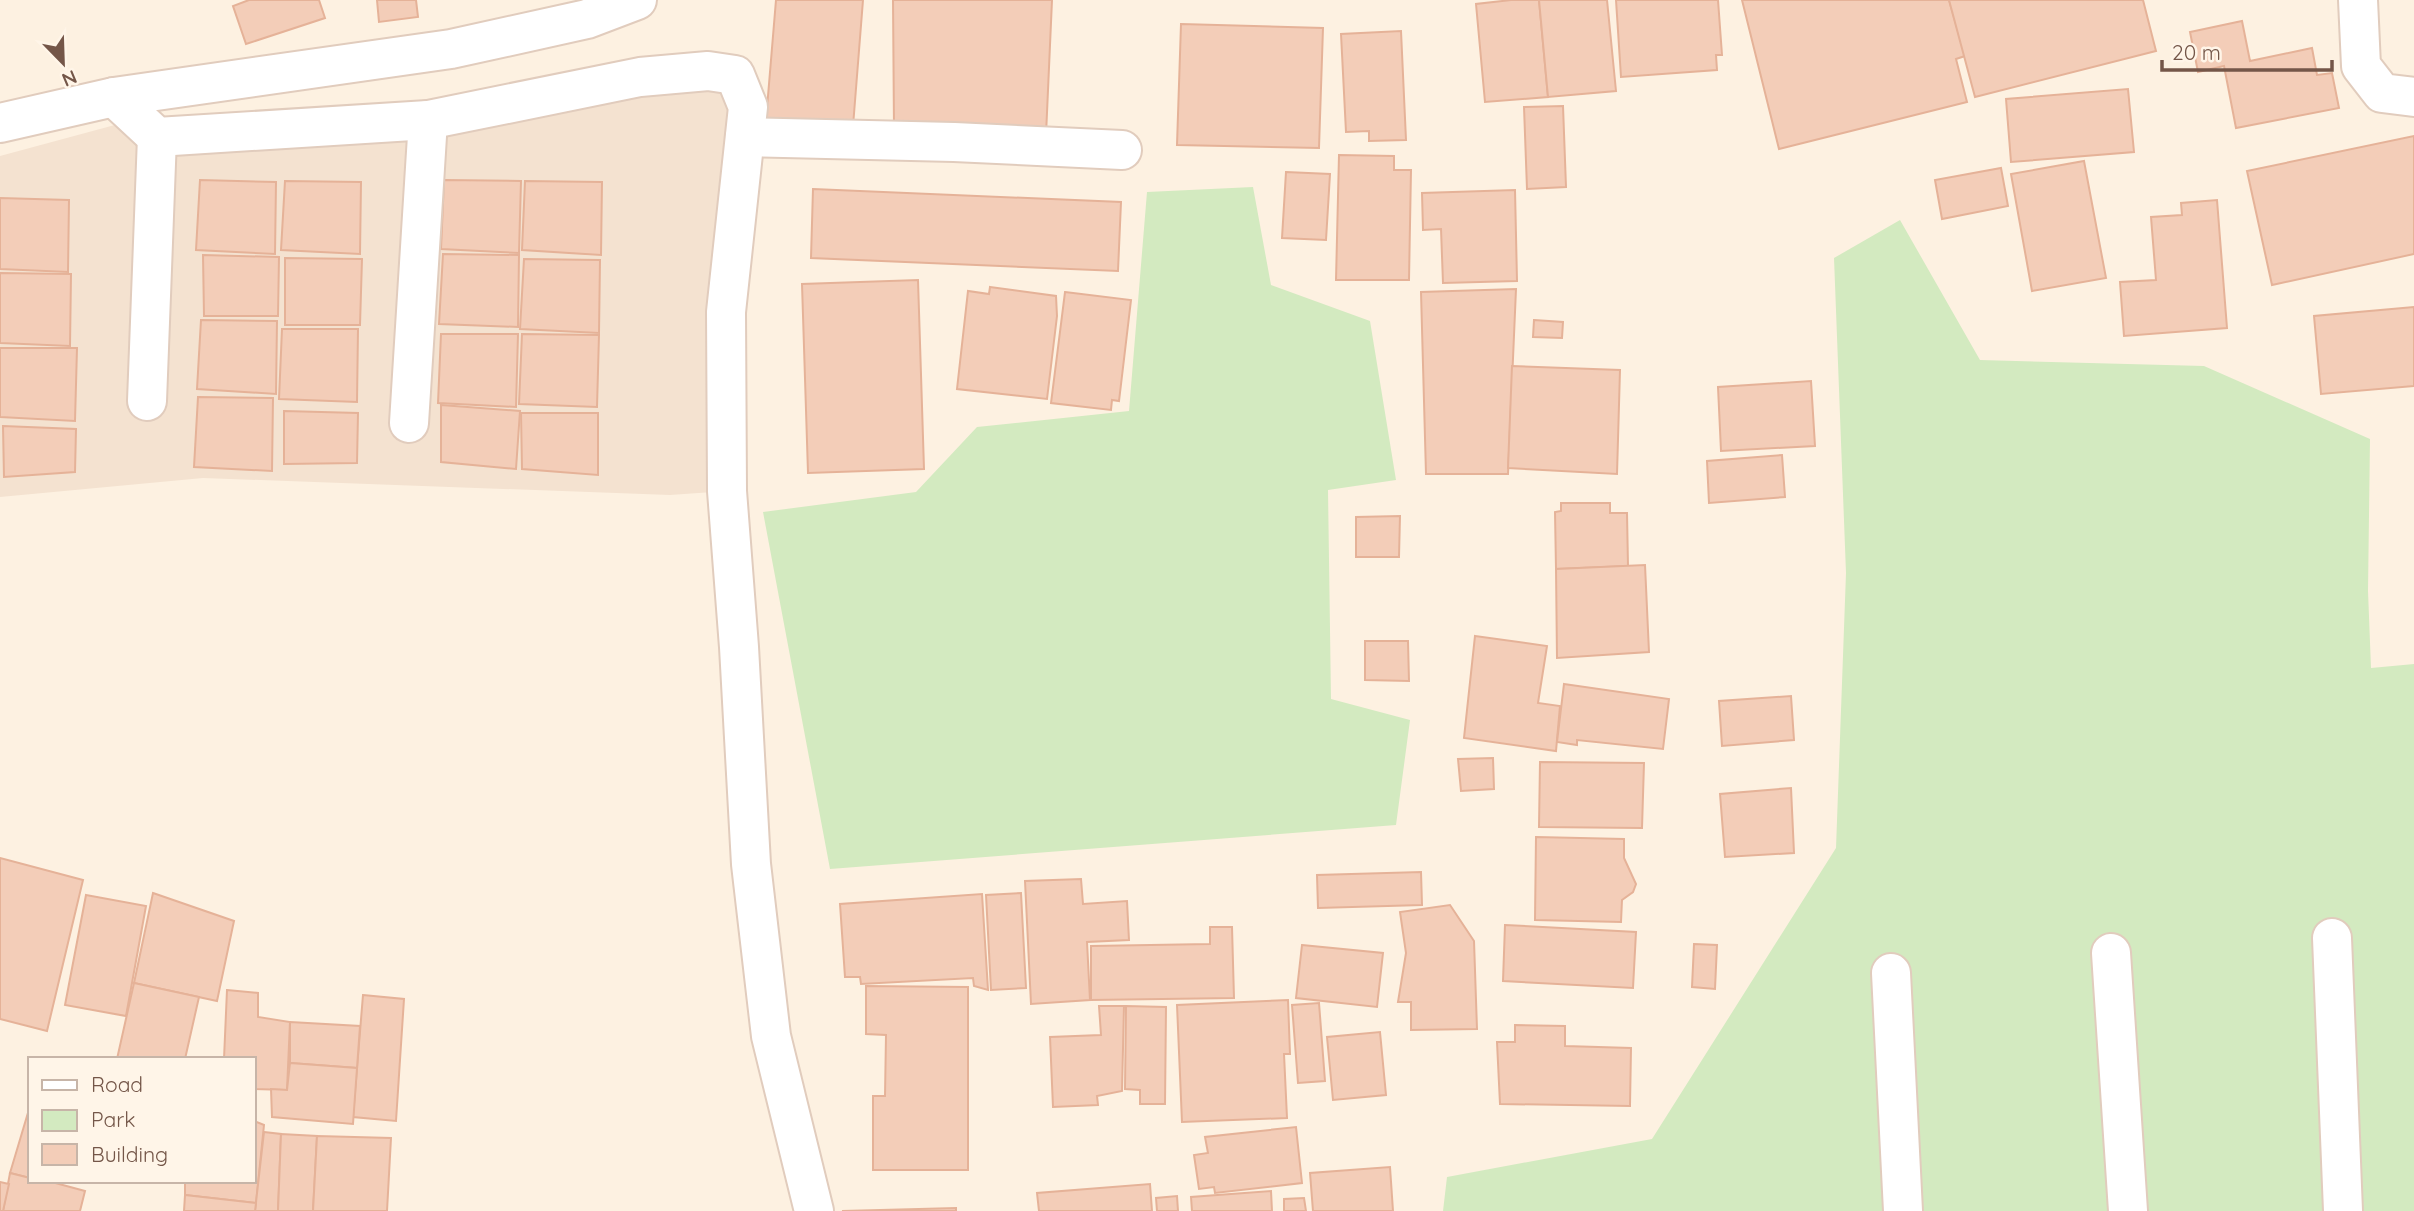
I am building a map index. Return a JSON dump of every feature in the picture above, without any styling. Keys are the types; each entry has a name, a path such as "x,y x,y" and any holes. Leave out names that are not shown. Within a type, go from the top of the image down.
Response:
{"street":[{"path":"0,123 114,97 451,49 587,19 638,0"},
{"path":"2358,0 2361,66 2382,93 2414,97"},
{"path":"114,97 158,137 428,120 640,77 708,71 735,75 748,107 726,312 727,491 740,647 751,864 771,1036 814,1211"},
{"path":"409,423 428,120"},
{"path":"147,401 158,137"},
{"path":"745,137 954,142 1122,150"},
{"path":"2332,938 2343,1211"},
{"path":"2111,953 2127,1211"},
{"path":"1891,973 1903,1211"}],"shaded area":[{"path":"735,76 727,491 670,495 203,478 0,497 0,156 137,119 158,137"}],"green space":[{"path":"1253,187 1271,285 1370,321 1396,480 1328,490 1331,699 1410,720 1396,825 830,869 763,512 916,492 977,427 1129,411 1147,192"},
{"path":"1900,220 1980,360 2204,366 2370,439 2368,591 2371,668 2414,664 2414,1211 1443,1211 1447,1177 1652,1139 1836,848 1846,573 1834,258"}],"building":[{"path":"249,0 319,0 325,18 246,44 233,6"},
{"path":"377,0 416,0 418,17 379,22"},
{"path":"776,0 863,0 852,139 765,132"},
{"path":"893,0 1052,0 1046,135 894,128"},
{"path":"1539,0 1548,97 1485,102 1476,4"},
{"path":"1539,0 1607,0 1616,91 1548,97"},
{"path":"1616,0 1718,0 1722,55 1716,55 1717,70 1621,77"},
{"path":"1742,0 1949,0 1965,56 1956,59 1967,102 1779,149"},
{"path":"1949,0 2143,0 2156,51 1975,97"},
{"path":"2242,21 2250,61 2312,48 2317,75 2332,73 2339,108 2236,128 2224,66 2198,72 2190,32"},
{"path":"1181,24 1323,28 1319,148 1177,145"},
{"path":"1401,31 1406,140 1369,141 1369,131 1346,132 1341,34"},
{"path":"2128,89 2134,152 2011,162 2006,99"},
{"path":"1563,106 1566,187 1527,189 1524,107"},
{"path":"2414,136 2414,254 2272,285 2247,171"},
{"path":"1339,155 1394,156 1394,170 1411,170 1409,280 1336,280"},
{"path":"2084,161 2106,278 2032,291 2011,174"},
{"path":"2001,168 2008,206 1942,219 1935,180"},
{"path":"1286,172 1330,174 1326,240 1282,238"},
{"path":"200,180 276,182 275,254 196,250"},
{"path":"444,180 521,181 519,253 441,249"},
{"path":"285,181 361,182 360,254 281,250"},
{"path":"525,181 602,182 601,255 522,250"},
{"path":"813,189 1121,202 1118,271 811,258"},
{"path":"1515,190 1517,281 1443,283 1441,229 1423,230 1422,193"},
{"path":"0,198 69,200 68,272 0,269"},
{"path":"2217,200 2227,328 2124,336 2120,282 2156,280 2151,217 2182,215 2181,203"},
{"path":"443,254 519,255 518,327 439,324"},
{"path":"203,255 279,257 278,316 204,316"},
{"path":"285,258 362,259 360,325 285,325"},
{"path":"524,259 600,260 599,333 520,329"},
{"path":"0,273 71,274 70,346 0,343"},
{"path":"918,280 924,469 808,473 802,284"},
{"path":"990,287 1056,296 1057,316 1047,399 957,389 968,291 989,294"},
{"path":"1516,289 1508,474 1426,474 1421,292"},
{"path":"1065,292 1131,300 1119,401 1112,400 1111,410 1051,403"},
{"path":"2414,307 2414,386 2321,394 2314,316"},
{"path":"201,320 277,321 276,394 197,389"},
{"path":"1534,320 1563,322 1562,338 1533,337"},
{"path":"282,329 358,329 357,402 279,399"},
{"path":"441,334 518,334 516,407 438,403"},
{"path":"522,334 599,335 597,407 519,404"},
{"path":"0,348 77,348 75,421 0,417"},
{"path":"1512,366 1620,370 1617,474 1508,468"},
{"path":"1811,381 1815,446 1721,451 1718,387"},
{"path":"198,397 273,398 272,471 194,467"},
{"path":"441,405 520,411 516,469 441,462"},
{"path":"284,411 358,413 357,463 284,464"},
{"path":"521,413 598,413 598,475 522,469"},
{"path":"3,426 76,429 75,472 4,477"},
{"path":"1782,455 1785,497 1709,503 1707,461"},
{"path":"1561,503 1610,503 1610,513 1627,513 1628,566 1556,569 1555,512 1561,511"},
{"path":"1400,516 1399,557 1356,557 1356,517"},
{"path":"1645,565 1649,652 1557,658 1556,569"},
{"path":"1475,636 1547,646 1538,703 1560,706 1556,751 1464,738"},
{"path":"1365,641 1408,641 1409,681 1365,680"},
{"path":"1564,684 1669,699 1663,749 1577,740 1577,745 1557,742"},
{"path":"1791,696 1794,740 1722,746 1719,701"},
{"path":"1493,758 1494,789 1461,791 1458,759"},
{"path":"1540,762 1644,763 1642,828 1539,827"},
{"path":"1791,788 1794,853 1725,857 1720,794"},
{"path":"1536,837 1624,839 1624,858 1636,884 1633,892 1622,900 1621,922 1535,920"},
{"path":"0,858 83,880 47,1031 0,1019"},
{"path":"1421,872 1422,905 1318,908 1317,875"},
{"path":"1081,879 1083,904 1127,901 1129,940 1087,942 1090,1000 1031,1004 1025,881"},
{"path":"153,893 234,921 217,1001 134,983"},
{"path":"1021,893 1026,988 991,990 986,895"},
{"path":"982,894 988,990 974,986 973,978 861,984 860,977 845,977 840,904"},
{"path":"86,895 146,906 126,1016 65,1005"},
{"path":"1450,905 1474,941 1477,1029 1411,1030 1411,1002 1398,1002 1406,953 1400,912"},
{"path":"1505,925 1636,932 1633,988 1503,981"},
{"path":"1210,927 1232,927 1234,998 1091,1000 1091,946 1210,944"},
{"path":"1694,944 1717,945 1715,989 1692,987"},
{"path":"1302,945 1383,953 1377,1007 1296,998"},
{"path":"134,983 199,997 185,1057 117,1057"},
{"path":"866,986 968,987 968,1170 873,1170 873,1096 885,1096 886,1035 866,1034"},
{"path":"227,990 258,993 258,1017 290,1022 287,1090 256,1089 256,1057 224,1057"},
{"path":"363,995 404,999 396,1121 353,1117"},
{"path":"1288,1000 1290,1054 1284,1054 1287,1118 1182,1122 1177,1005"},
{"path":"1319,1003 1325,1081 1298,1083 1292,1005"},
{"path":"1099,1006 1124,1006 1122,1091 1097,1096 1098,1105 1053,1107 1050,1037 1101,1035"},
{"path":"1126,1006 1166,1007 1165,1104 1140,1104 1140,1090 1125,1089"},
{"path":"290,1022 360,1026 357,1068 290,1063"},
{"path":"1515,1025 1565,1026 1565,1046 1631,1048 1630,1106 1500,1104 1497,1042 1515,1042"},
{"path":"1380,1032 1386,1095 1333,1100 1327,1037"},
{"path":"290,1063 357,1068 353,1124 272,1117 271,1089 287,1090"},
{"path":"28,1113 28,1178 10,1173"},
{"path":"256,1122 264,1125 256,1203 185,1195 185,1183 256,1183"},
{"path":"1296,1127 1302,1183 1215,1193 1214,1187 1199,1189 1194,1155 1208,1153 1205,1137"},
{"path":"264,1132 281,1134 278,1211 255,1211"},
{"path":"281,1134 317,1136 313,1211 278,1211"},
{"path":"317,1136 391,1138 387,1211 313,1211"},
{"path":"1390,1167 1393,1211 1313,1211 1310,1173"},
{"path":"10,1173 28,1178 28,1183 55,1183 85,1191 80,1211 3,1211"},
{"path":"0,1182 9,1184 3,1211 0,1211"},
{"path":"1150,1184 1152,1211 1039,1211 1037,1193"},
{"path":"1271,1191 1272,1211 1192,1211 1191,1197"},
{"path":"185,1195 256,1203 255,1211 184,1211"},
{"path":"1177,1196 1178,1211 1157,1211 1156,1198"},
{"path":"1304,1198 1306,1211 1284,1211 1284,1199"},
{"path":"956,1208 956,1211 842,1211"}]}
